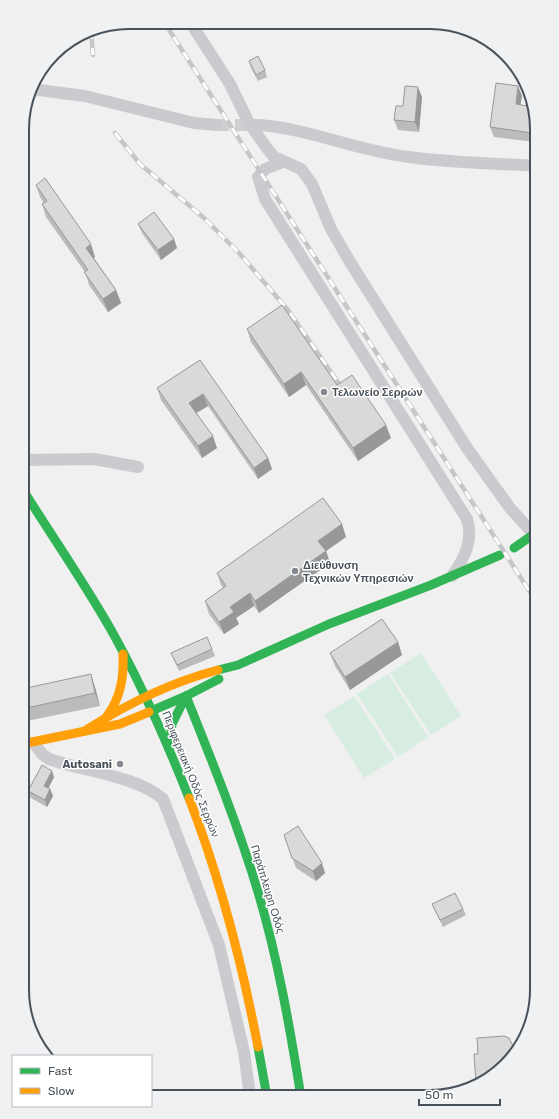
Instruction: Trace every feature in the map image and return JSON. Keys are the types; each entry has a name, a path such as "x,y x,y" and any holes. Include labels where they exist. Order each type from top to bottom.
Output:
{"street":[{"path":"195,29 230,84 253,129 274,157 301,169 312,184 330,228 463,442 510,508 530,529"},
{"path":"38,89 85,96 194,123 217,125"},
{"path":"260,125 276,126 353,146 409,157 530,166"},
{"path":"283,162 265,169 258,177 265,199 467,518 470,528 468,546 452,576"},
{"path":"29,460 94,459 138,467"},
{"name":"Περιφερειακή Οδός Σερρών","path":"29,501 100,612 123,651 152,711 199,823 216,873 249,1005 266,1090"},
{"path":"514,548 530,539"},
{"path":"86,730 107,716 145,696 214,671 238,665 329,624 452,576 500,555"},
{"path":"107,716 115,706 120,693 124,667 123,651"},
{"path":"29,744 86,730 120,724 186,696 217,680 238,665"},
{"path":"169,750 172,724 186,696"},
{"name":"Παράπλευρη Οδός","path":"186,696 243,848 266,920 291,1028 300,1090"},
{"path":"29,745 49,758 133,783 152,791 163,799 219,945 244,1052 249,1090"}],"green space":[{"path":"421,653 461,716 431,735 390,673"},
{"path":"388,674 428,737 398,757 357,694"},
{"path":"354,696 395,759 364,778 324,715"}],"building":[{"path":"258,56 265,70 256,75 249,61"},
{"path":"496,83 518,86 516,104 527,106 530,133 490,127"},
{"path":"405,86 418,87 415,122 394,120 396,106 403,106"},
{"path":"45,178 91,244 86,248 116,290 103,299 84,272 88,270 42,204 47,201 36,185"},
{"path":"154,212 174,239 158,250 138,224"},
{"name":"Τελωνείο Σερρών","path":"282,305 337,385 352,375 386,425 353,448 301,372 284,384 247,329"},
{"path":"200,360 268,458 254,468 203,394 189,403 213,436 198,446 157,388"},
{"path":"323,498 342,524 318,541 326,551 255,601 250,593 230,607 234,612 219,622 205,601 226,586 217,573"},
{"path":"382,619 398,642 345,677 330,653"},
{"path":"207,637 212,649 177,665 171,653"},
{"path":"91,674 95,693 29,707 29,687"},
{"path":"42,765 52,771 44,786 50,789 45,800 29,792"},
{"path":"298,826 322,863 313,871 292,858 284,835"},
{"path":"455,893 463,909 440,920 432,904"},
{"path":"504,1036 509,1038 513,1046 501,1061 476,1079 474,1054 478,1054 477,1038"}],"tunnel":[{"path":"217,125 259,125"}],"railway":[{"path":"168,29 530,592"},
{"path":"92,37 93,55"},
{"path":"115,133 140,164 204,218 239,253 288,310 342,388"}],"traffic: fast":[{"path":"29,499 110,628 152,712 189,798"},
{"path":"514,548 530,537"},
{"path":"218,670 238,665 329,624 431,585 500,555"},
{"path":"149,712 186,696 219,679"},
{"path":"186,696 215,769 258,892 272,943 283,994 300,1090"},
{"path":"169,749 172,724 186,696"},
{"path":"258,1047 266,1090"}],"traffic: slow":[{"path":"107,716 116,702 121,686 123,654"},
{"path":"86,730 117,711 166,687 218,670"},
{"path":"29,743 120,724 149,712"},
{"path":"189,798 211,859 229,921 245,984 258,1047"}],"place":[{"name":"Τελωνείο Σερρών","path":"324,392"},
{"name":"Διεύθυνση Τεχνικών Υπηρεσιών","path":"295,571"},
{"name":"Autosani","path":"120,764"}]}
